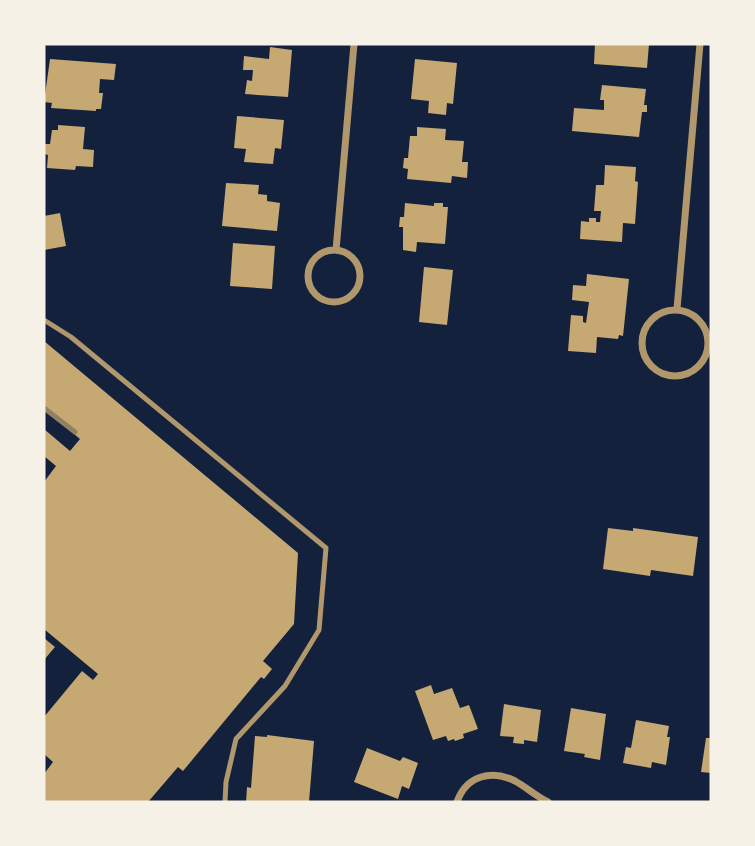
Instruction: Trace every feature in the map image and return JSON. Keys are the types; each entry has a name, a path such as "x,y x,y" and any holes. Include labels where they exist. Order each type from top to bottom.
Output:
{"street":[{"path":"336,250 354,44"},
{"path":"677,309 700,44"},
{"path":"336,250 357,263 360,279 352,295 338,302 321,299 309,286 308,277 313,261 327,251 336,250"},
{"path":"677,309 697,317 708,335 709,346 700,365 681,376 671,376 651,366 645,357 643,334 647,324 655,316 666,310 677,309"},
{"path":"457,802 461,791 473,779 493,775 513,780 548,802"}],"lane":[{"path":"44,320 71,337 326,548 319,630 285,686 236,739 226,782 225,802"}],"building":[{"path":"595,44 649,44 647,68 594,64"},
{"path":"270,47 292,50 288,97 245,94 247,80 252,81 253,70 243,70 244,56 269,59"},
{"path":"50,59 116,64 114,80 100,79 99,93 103,93 101,109 51,108 52,103 44,102"},
{"path":"415,59 457,63 453,104 447,103 446,115 428,113 429,101 411,99"},
{"path":"602,85 646,89 644,105 647,105 647,112 642,112 639,137 572,131 574,108 604,110 604,100 600,100"},
{"path":"237,116 284,120 281,149 275,148 273,164 244,162 246,149 234,148"},
{"path":"58,125 85,127 83,149 94,150 93,167 76,166 75,170 47,168 45,144 50,144 52,130 58,130"},
{"path":"417,127 446,129 445,140 464,141 462,162 468,162 467,178 452,176 451,183 407,179 408,169 403,168 404,158 408,158 410,136 417,136"},
{"path":"605,165 636,167 635,181 638,182 635,224 623,223 622,242 580,239 581,221 589,222 589,218 596,218 596,222 600,222 601,211 594,211 596,185 604,185"},
{"path":"226,183 259,185 258,194 267,195 267,201 280,203 277,231 222,226"},
{"path":"405,203 434,206 434,203 443,203 443,207 448,207 445,244 417,242 416,252 403,250 403,227 399,227 400,217 404,217"},
{"path":"60,213 66,246 44,250 44,216"},
{"path":"233,243 275,246 272,289 230,286"},
{"path":"424,267 453,270 447,325 419,322"},
{"path":"587,274 629,279 623,336 619,335 618,339 597,337 596,353 568,351 571,315 583,316 583,322 586,323 589,302 572,300 573,285 586,286"},
{"path":"44,341 298,553 294,624 263,661 272,669 264,679 261,677 183,771 178,767 148,802 44,802 44,774 53,762 44,754 44,717 82,671 93,680 98,674 44,629 44,482 56,466 44,456 44,429 70,451 80,439 44,409"},
{"path":"608,528 633,531 633,528 698,537 693,576 651,570 650,576 603,569"},
{"path":"44,638 55,647 44,660"},
{"path":"431,685 434,694 452,688 460,708 469,705 478,729 463,734 464,738 455,741 448,741 446,736 433,740 415,691"},
{"path":"504,704 541,710 537,742 524,740 524,744 513,743 514,737 500,736"},
{"path":"571,708 606,714 600,760 584,757 585,754 564,751"},
{"path":"636,720 669,726 666,765 652,762 651,768 623,763 626,747 631,748"},
{"path":"255,736 314,741 309,802 246,802 247,787 251,788"},
{"path":"706,738 711,738 711,773 701,772"},
{"path":"367,748 400,761 403,757 418,763 409,789 402,786 398,799 354,782"}],"railway":[{"path":"44,408 75,432"}]}
